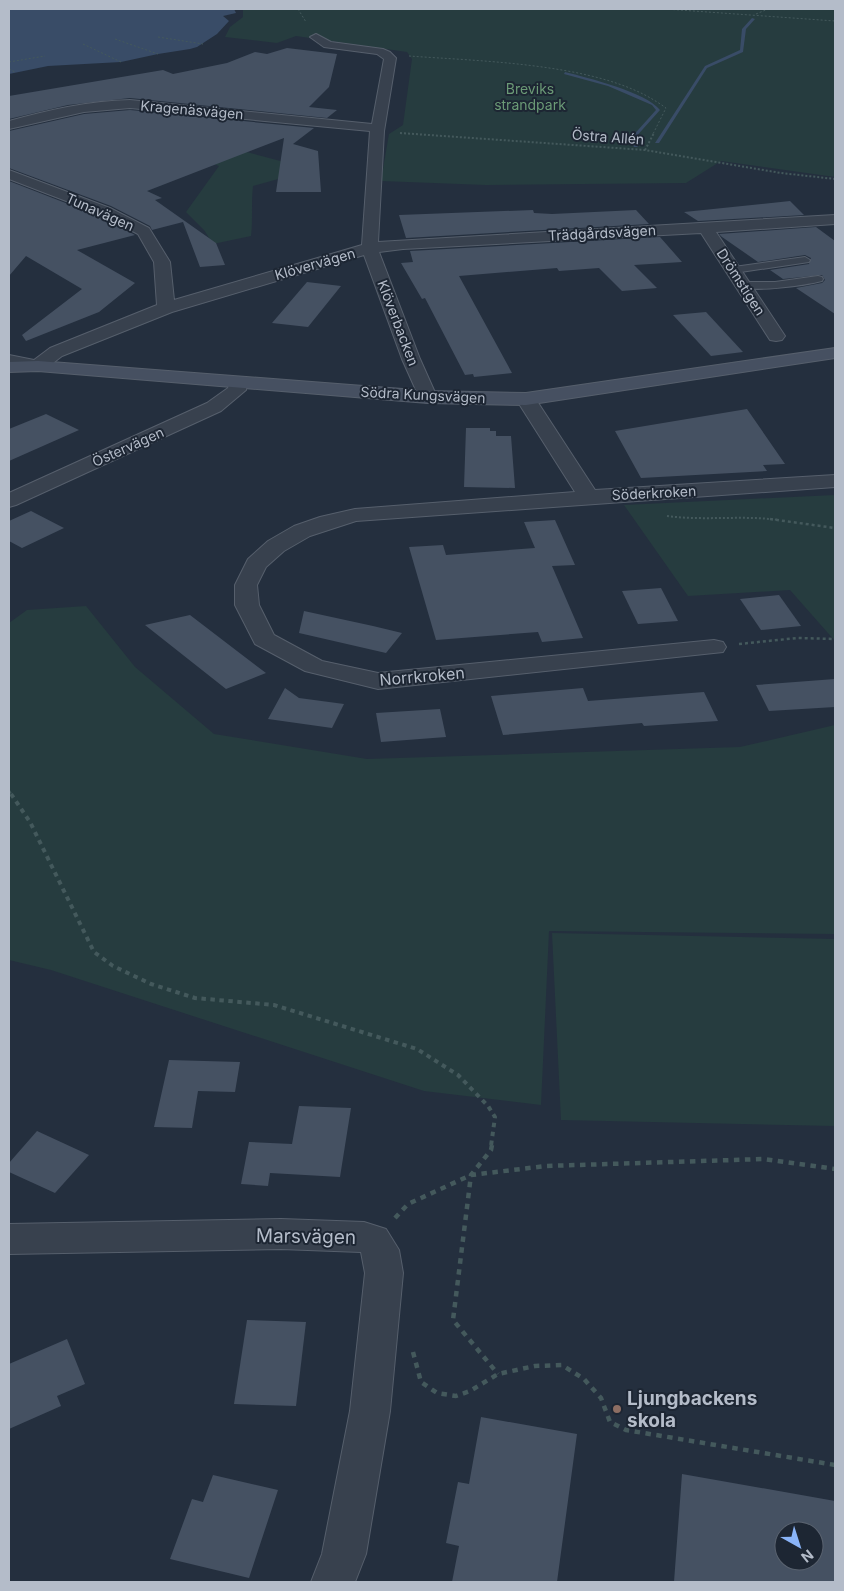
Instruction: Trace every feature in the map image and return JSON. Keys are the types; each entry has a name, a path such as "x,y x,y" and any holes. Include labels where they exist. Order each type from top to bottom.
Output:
{"street":[{"path":"316,37 328,46 368,49 386,54"},
{"name":"Klövervägen","path":"35,366 56,352 166,308 370,248 377,130 390,58 386,54"},
{"name":"Kragenäsvägen","path":"9,125 68,110 120,104 147,105 377,130"},
{"name":"Tunavägen","path":"9,174 105,211 144,231 162,262 166,308"},
{"name":"Trädgårdsvägen","path":"370,248 403,244 706,228 835,219"},
{"name":"Drömstigen","path":"706,228 776,336"},
{"name":"Klöverbacken","path":"370,248 411,359 428,397"},
{"name":"Södra Kungsvägen","path":"9,367 35,366 428,397 526,399 835,353"},
{"path":"9,360 35,366"},
{"name":"Östervägen","path":"9,501 214,407 238,390 238,383"},
{"name":"Söderkroken","path":"526,399 589,497 835,481"},
{"name":"Norrkroken","path":"589,497 355,515 328,522 302,532 276,546 256,564 246,584 247,605 264,639 314,666 378,681 714,647"},
{"name":"Marsvägen","path":"9,1239 281,1234 356,1236 373,1240 383,1258 384,1273 368,1421 344,1554 332,1582"}],"lane":[{"path":"734,270 805,260"},
{"path":"743,285 775,285 818,279"}],"path":[{"path":"665,9 835,21"},
{"path":"753,15 768,10"},
{"path":"158,37 204,44"},
{"path":"115,39 158,54"},
{"path":"83,44 121,62"},
{"path":"386,54 550,70 592,77 627,87 654,98 666,108 645,150"},
{"path":"9,62 45,56"},
{"path":"9,69 15,72"},
{"name":"Östra Allén","path":"377,130 645,150 781,173 835,179"},
{"path":"634,495 653,511 673,518 754,517 835,528"},
{"path":"714,647 797,638 835,639"},
{"path":"9,791 30,822 94,952 113,966 152,984 195,998 274,1006 370,1033 417,1049 458,1075 488,1106 495,1117 491,1150 471,1175 453,1320 498,1374"},
{"path":"373,1240 408,1204 471,1175 546,1166 764,1159 835,1169"},
{"path":"378,1324 408,1335 421,1382 437,1393 456,1396 470,1391 498,1374 535,1366 562,1365 584,1379 601,1398 610,1422 626,1430 835,1465"}],"green space":[{"name":"Breviks strandpark","path":"243,9 835,9 835,177 721,161 686,183 486,185 381,181 389,134 403,125 412,59 407,52 296,36 277,43 225,37 230,27 243,17"},
{"path":"228,147 288,163 296,174 253,186 251,236 213,244 204,230 186,212 219,166 194,156"},
{"path":"835,495 835,641 790,590 688,596 624,505"},
{"path":"86,606 135,667 214,734 367,759 740,747 835,725 835,934 549,931 541,1105 424,1091 51,970 9,960 9,623 27,610"},
{"path":"552,933 835,939 835,1126 561,1120"}],"water":[{"path":"9,9 234,9 236,13 223,16 229,21 217,34 197,47 190,49 121,62 48,66 9,74"}],"building":[{"path":"287,48 337,54 329,87 309,107 337,110 327,118 130,98 68,105 9,119 9,96 163,70 173,74 227,63 255,52 267,54"},
{"path":"130,110 314,128 293,144 318,151 321,192 276,192 284,138 147,191 162,198 155,200 216,243 225,265 200,267 183,222 152,230 150,226 111,206 9,168 9,131 84,114"},
{"path":"9,181 99,216 135,235 77,250 135,283 99,312 26,341 22,335 82,289 26,256 9,276"},
{"path":"790,201 804,215 698,221 684,212"},
{"path":"533,210 534,213 552,214 636,210 649,224 406,238 399,215"},
{"path":"816,227 835,241 835,314 796,288 822,283 825,280 822,275 783,279 770,270 809,264 811,258 805,255 758,262 719,234"},
{"path":"660,237 682,262 634,265 657,288 622,291 599,268 559,271 557,268 459,276 512,373 474,377 473,374 465,375 425,298 422,299 401,263 413,262 410,251"},
{"path":"307,282 341,286 308,327 272,323"},
{"path":"706,312 743,352 711,356 673,315"},
{"path":"747,409 785,464 763,465 767,471 641,478 615,431"},
{"path":"46,414 79,430 9,461 9,429"},
{"path":"466,428 490,428 490,431 496,431 496,436 511,436 515,488 464,487"},
{"path":"31,511 64,528 22,548 9,541 9,521"},
{"path":"555,520 575,565 552,566 583,638 542,642 538,632 436,640 409,547 443,545 446,555 535,548 524,522"},
{"path":"661,588 678,621 638,624 622,591"},
{"path":"779,595 801,626 761,630 740,599"},
{"path":"304,611 402,633 386,653 299,633"},
{"path":"190,615 266,673 226,689 145,625"},
{"path":"835,679 835,707 769,711 756,685"},
{"path":"285,688 299,698 344,704 332,728 268,719"},
{"path":"583,688 588,701 704,692 718,721 644,726 642,723 503,735 491,696"},
{"path":"440,709 446,737 381,742 376,713"},
{"path":"169,1060 240,1062 235,1092 198,1091 192,1128 154,1127"},
{"path":"299,1106 351,1108 340,1177 270,1173 268,1186 241,1184 249,1142 292,1144"},
{"path":"37,1131 89,1155 55,1193 9,1172 9,1163"},
{"path":"247,1320 306,1322 296,1406 234,1404"},
{"path":"67,1339 85,1384 57,1396 61,1406 9,1429 9,1364"},
{"path":"481,1417 577,1434 557,1582 452,1582 459,1546 446,1543 458,1482 469,1484"},
{"path":"682,1474 835,1501 835,1582 674,1582"},
{"path":"213,1475 278,1490 249,1578 170,1559 192,1499 203,1502"}],"waterway":[{"path":"657,142 706,67 742,51 744,29 753,19"},
{"path":"565,73 609,85 653,104 658,110 632,139 636,146"}],"place":[{"name":"Ljungbackens skola","path":"617,1409"}]}
